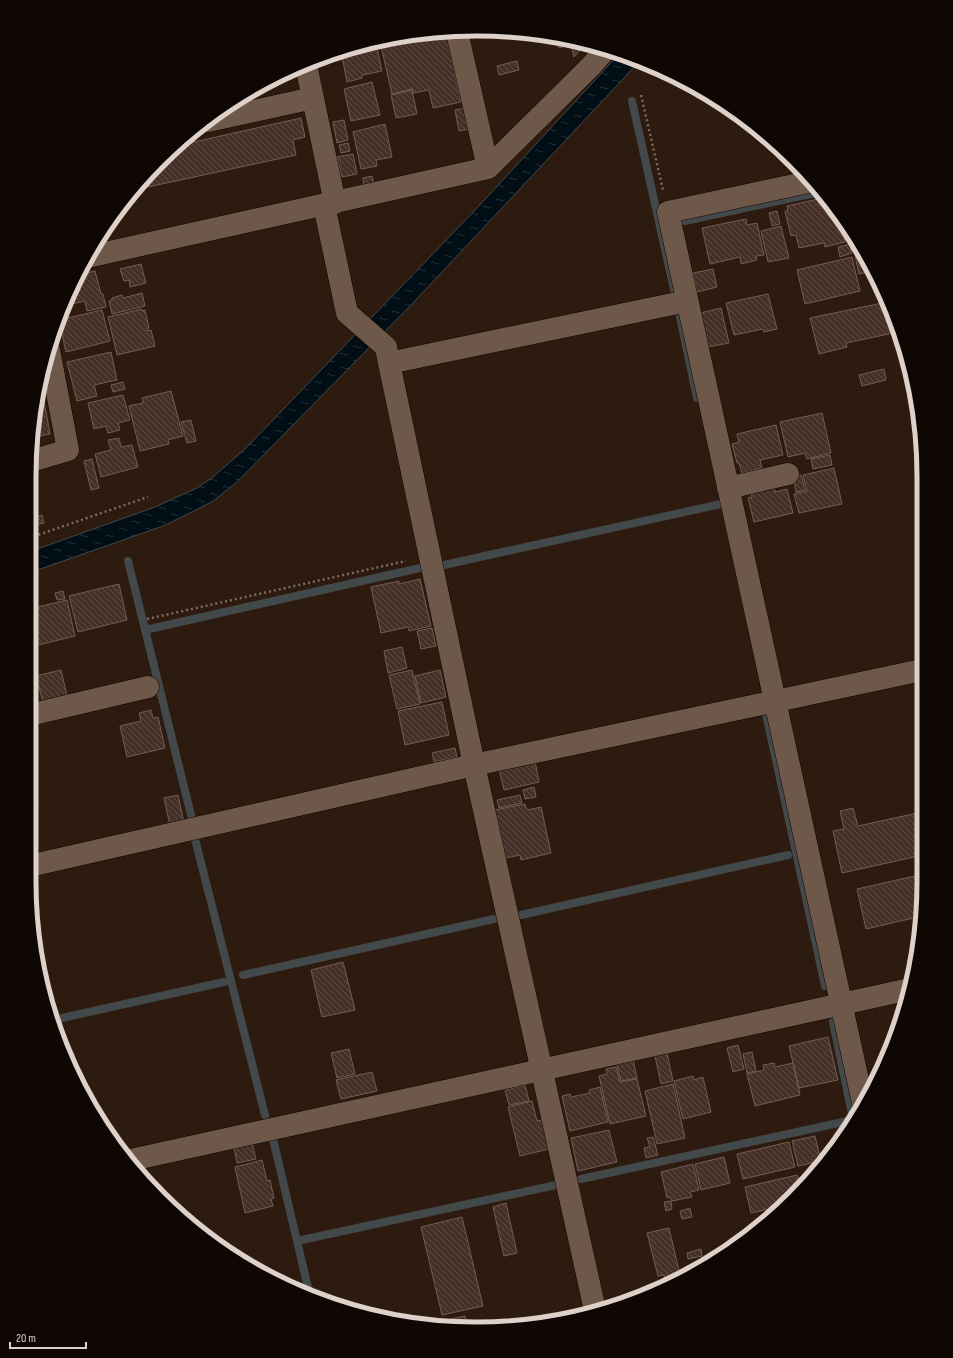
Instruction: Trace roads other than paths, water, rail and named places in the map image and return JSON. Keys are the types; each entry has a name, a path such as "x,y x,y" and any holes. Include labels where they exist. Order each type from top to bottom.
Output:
{"street":[{"path":"458,37 488,168"},
{"path":"96,255 488,168 602,54"},
{"path":"307,70 313,98 347,313 388,355 474,765 594,1306"},
{"path":"220,118 313,98"},
{"path":"805,183 668,212 861,1096"},
{"path":"388,355 687,301"},
{"path":"37,459 68,450 51,361"},
{"path":"728,488 788,474"},
{"path":"36,864 474,765 917,671"},
{"path":"36,713 148,687"},
{"path":"135,1159 903,991"}],"water":[{"path":"615,58 635,66 410,306 237,482 213,501 163,526 36,571 36,550 155,507 197,488 213,477 247,447 477,208"}],"waterway":[{"path":"632,101 675,294"},
{"path":"685,221 814,193"},
{"path":"679,312 697,398"},
{"path":"444,565 721,504"},
{"path":"128,561 191,815"},
{"path":"145,630 420,568"},
{"path":"766,714 825,986"},
{"path":"194,835 265,1115"},
{"path":"521,915 788,855"},
{"path":"243,975 494,919"},
{"path":"62,1018 224,982"},
{"path":"833,1022 852,1112"},
{"path":"581,1179 846,1121"},
{"path":"273,1139 308,1288"},
{"path":"297,1241 556,1185"}]}
